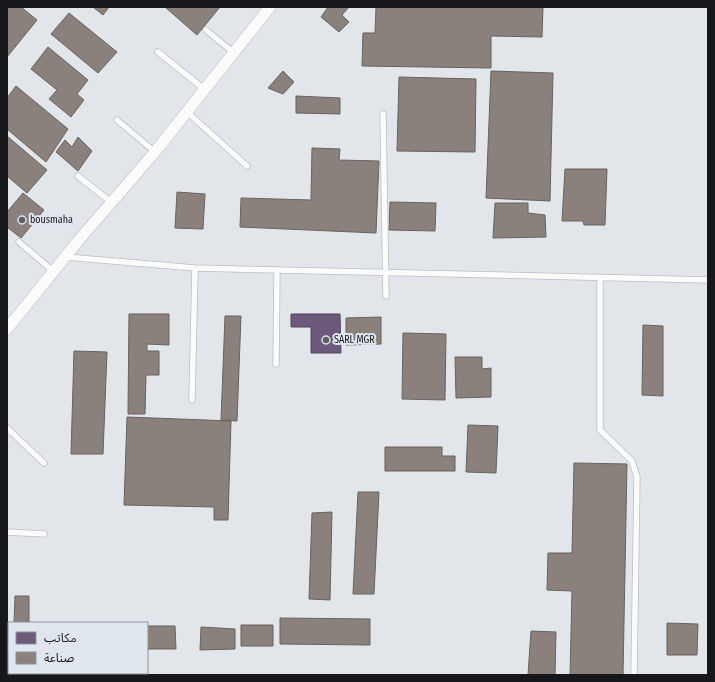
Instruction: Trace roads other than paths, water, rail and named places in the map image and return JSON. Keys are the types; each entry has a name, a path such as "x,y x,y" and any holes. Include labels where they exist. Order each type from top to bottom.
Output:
{"street":[{"path":"7,329 53,271 155,152 270,7"}],"lane":[{"path":"206,30 234,53"},
{"path":"158,52 204,89"},
{"path":"186,112 247,166"},
{"path":"383,114 386,296"},
{"path":"117,120 155,152"},
{"path":"78,176 111,202"},
{"path":"19,242 53,271"},
{"path":"66,257 195,268 708,280"},
{"path":"192,400 195,268"},
{"path":"276,364 277,270"},
{"path":"600,277 600,430 632,461 638,477 634,675"},
{"path":"7,428 44,463"},
{"path":"7,532 44,534"}],"place":[{"name":"bousmaha","path":"22,220"},
{"name":"SARL MGR","path":"326,340"}]}
